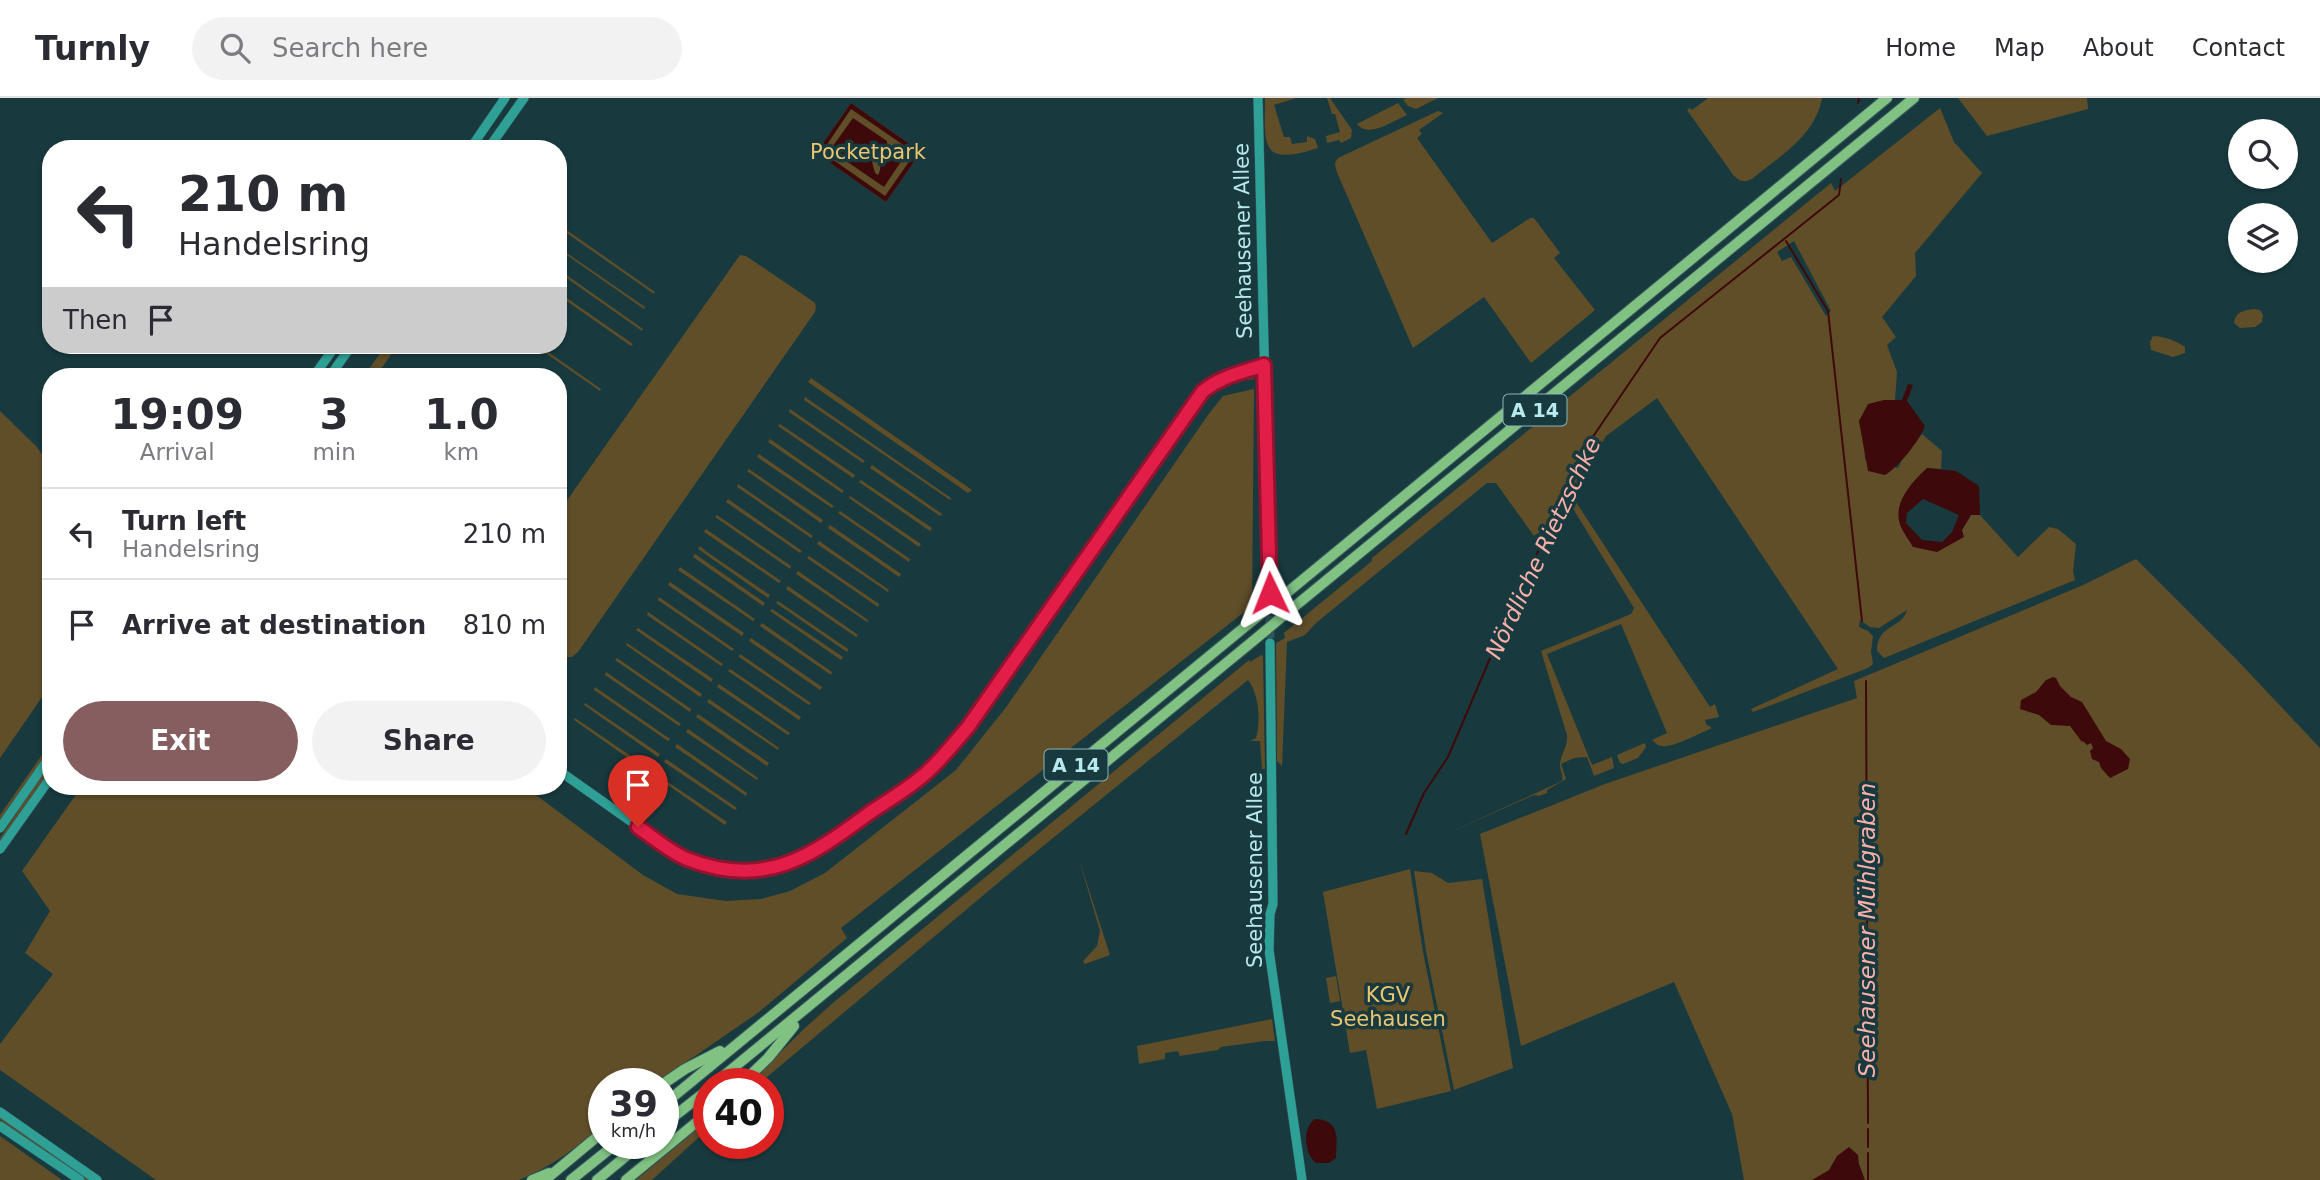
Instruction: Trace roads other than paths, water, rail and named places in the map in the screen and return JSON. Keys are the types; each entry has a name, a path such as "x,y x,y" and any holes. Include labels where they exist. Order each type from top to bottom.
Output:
{"highway":[{"name":"A 14","path":"679,1092 1887,98"},
{"name":"A 14","path":"734,1068 1914,98"},
{"path":"758,1068 806,1010"},
{"path":"679,1073 738,1042"},
{"path":"679,1112 693,1101"},
{"path":"626,1180 693,1125"},
{"path":"545,1180 588,1144"},
{"path":"571,1180 597,1159"},
{"path":"597,1180 623,1159"},
{"path":"532,1180 555,1171"}],"main road":[{"path":"476,140 505,98"},
{"path":"494,140 523,98"},
{"name":"Seehausener Allee","path":"1258,98 1270,593"},
{"path":"567,776 670,849 703,864 736,870 765,869 784,865 819,849 924,775 947,752 968,727 1203,391 1212,383 1232,374 1264,365"},
{"name":"Seehausener Allee","path":"1270,643 1273,904 1270,914 1269,950 1302,1180"},
{"path":"0,828 42,767"},
{"path":"0,849 42,790"},
{"path":"0,1112 97,1180"},
{"path":"0,1126 79,1180"}],"waterway":[{"name":"Nördliche Rietzschke","path":"1858,103 1859,98"},
{"name":"Nördliche Rietzschke","path":"1406,834 1424,793 1448,757 1511,609 1590,441 1660,338 1839,195 1841,179"},
{"name":"Seehausener Mühlgraben","path":"1786,241 1828,311 1862,621"},
{"name":"Seehausener Mühlgraben","path":"1866,681 1868,1123"},
{"name":"Seehausener Mühlgraben","path":"1868,1129 1868,1147"},
{"name":"Seehausener Mühlgraben","path":"1868,1153 1868,1180"}],"tunnel":[{"path":"1270,602 1270,643"}],"park label":[{"name":"Pocketpark","path":"868,152"},
{"name":"KGV Seehausen","path":"1388,1007"}]}
